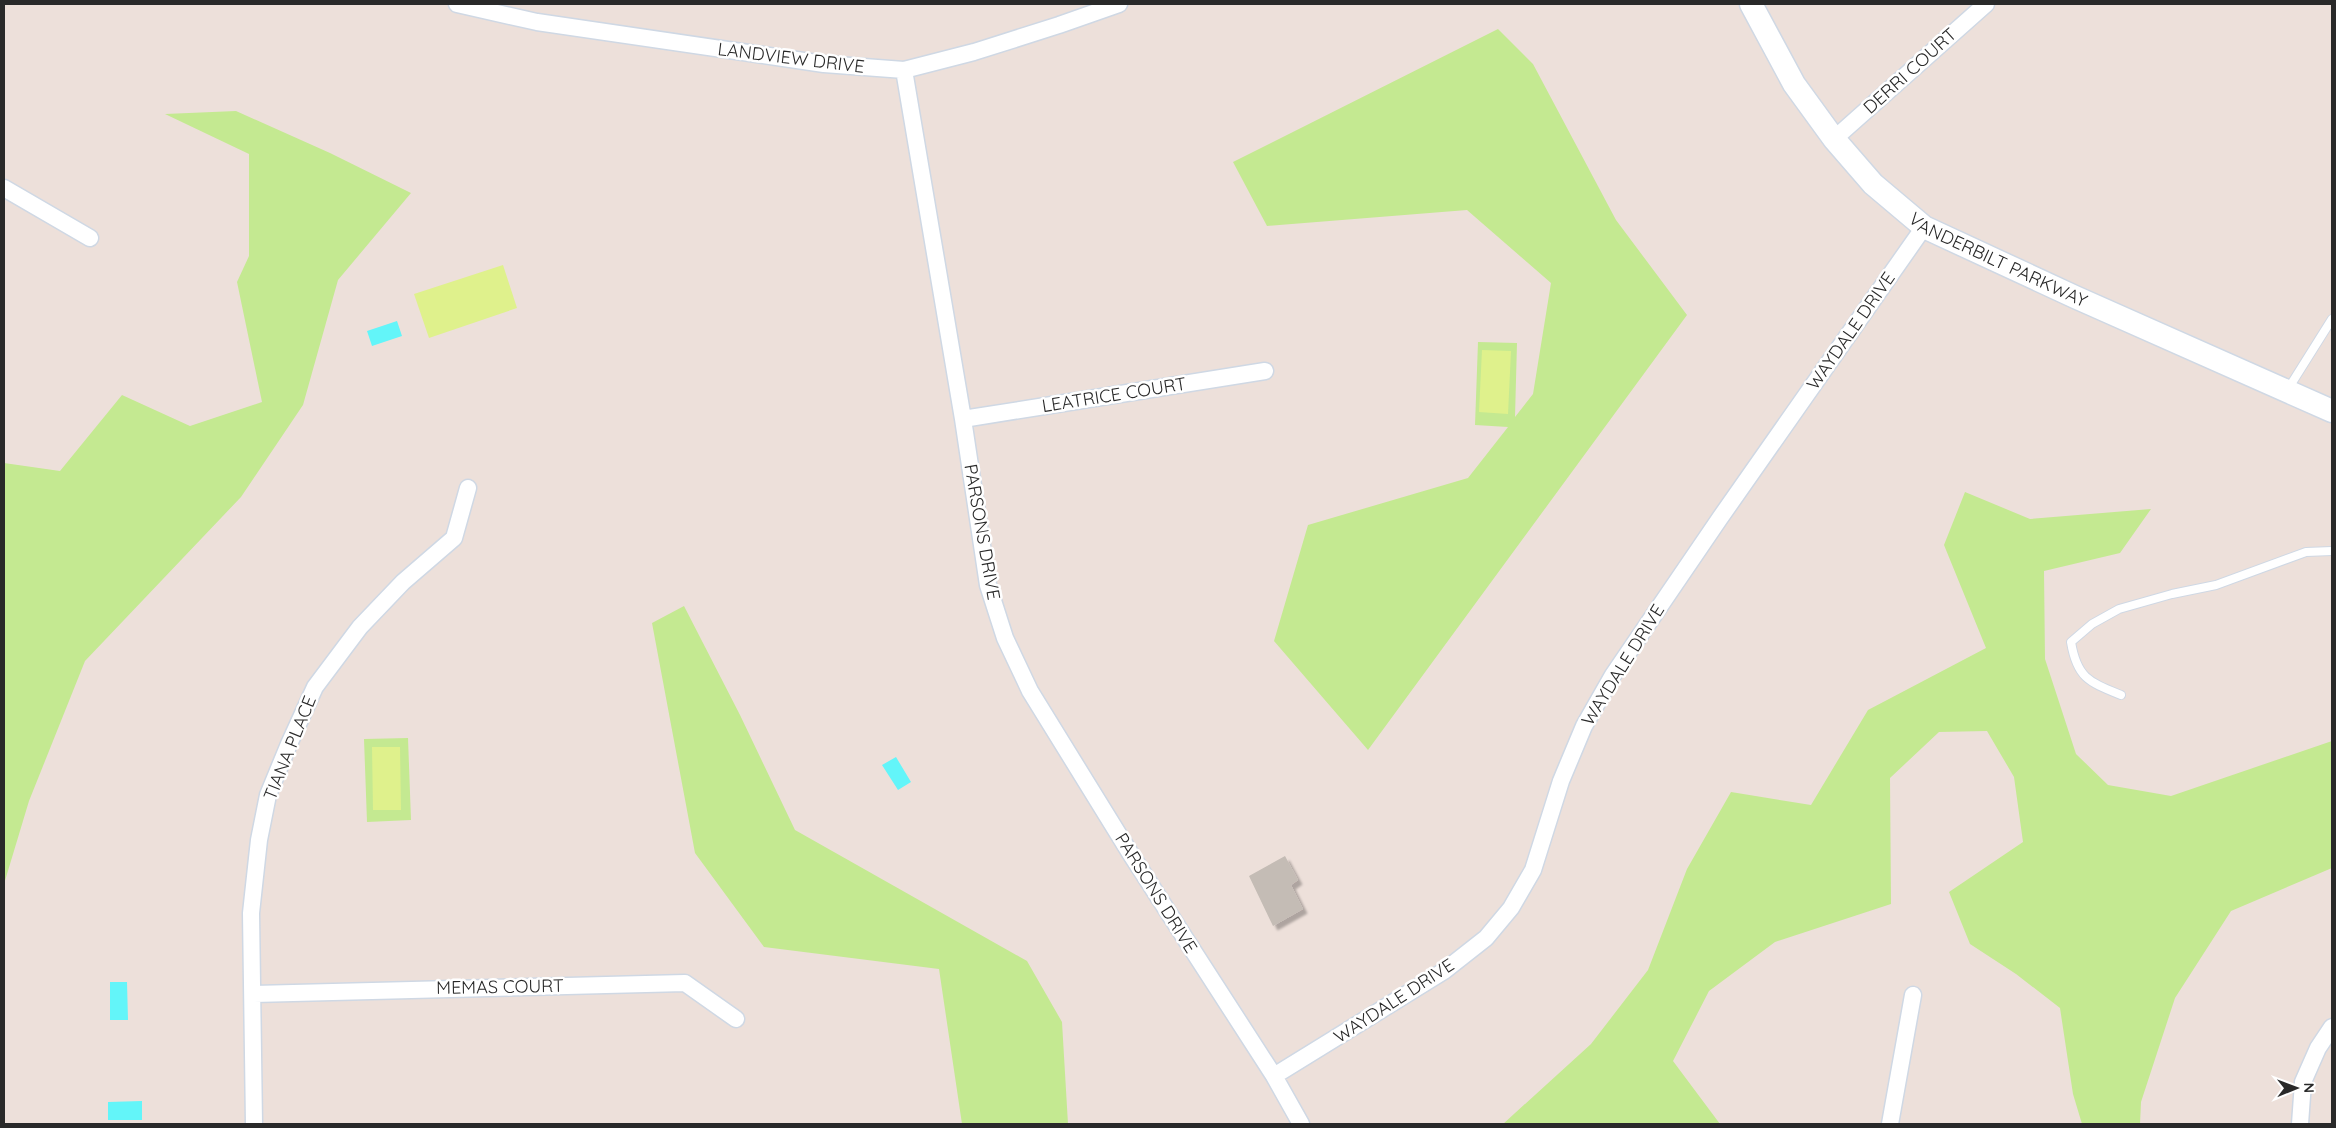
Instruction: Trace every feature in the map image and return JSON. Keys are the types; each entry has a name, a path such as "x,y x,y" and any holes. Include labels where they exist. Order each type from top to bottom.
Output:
{"main road":[{"name":"VANDERBILT PARKWAY","path":"1751,4 1794,84 1834,139 1872,184 1924,227 2332,411"}],"street":[{"name":"LANDVIEW DRIVE","path":"457,4 537,22 824,64 904,70 984,49 1059,26 1119,4"},
{"name":"DERRI COURT","path":"1834,139 1986,4"},
{"name":"PARSONS DRIVE","path":"904,70 963,419 988,584 1005,638 1030,692 1171,917 1274,1076 1301,1124"},
{"path":"4,188 90,238"},
{"name":"WAYDALE DRIVE","path":"1274,1076 1444,971 1486,938 1512,908 1534,870 1561,781 1584,726 1613,675 1924,227"},
{"name":"LEATRICE COURT","path":"963,419 1264,371"},
{"name":"TIANA PLACE","path":"254,1124 251,913 259,840 268,796 289,744 316,687 360,627 403,582 454,538 468,488"},
{"name":"MEMAS COURT","path":"253,994 685,982 736,1019"},
{"path":"1890,1124 1912,995"},
{"path":"2300,1124 2303,1082 2318,1048 2332,1027"}],"lane":[{"path":"2286,391 2332,319"},
{"path":"2121,695 2094,684 2075,663 2071,642 2092,624 2119,609 2216,584 2306,552 2332,551"}],"green space":[{"path":"1498,29 1533,64 1616,220 1687,315 1368,750 1274,641 1308,525 1468,478 1508,427 1475,425 1478,342 1517,343 1515,417 1533,394 1551,283 1467,210 1267,226 1233,162"},
{"path":"236,111 330,153 411,193 338,280 303,405 241,497 85,661 29,801 4,884 4,463 60,471 122,395 190,426 262,402 237,282 249,256 249,154 165,114"},
{"path":"503,265 517,308 429,338 414,294"},
{"path":"1482,350 1511,351 1508,414 1479,412"},
{"path":"1965,492 2030,519 2151,509 2120,553 2044,571 2045,659 2076,754 2108,785 2171,796 2332,741 2332,868 2231,911 2175,998 2141,1102 2140,1124 2082,1124 2073,1094 2060,1008 2016,974 1970,944 1949,892 2023,842 2014,777 1987,731 1939,732 1890,778 1891,904 1775,942 1709,991 1673,1061 1720,1124 1503,1124 1591,1044 1648,970 1687,869 1731,792 1811,805 1868,710 1986,648 1944,545"},
{"path":"684,606 740,715 795,830 1027,961 1062,1022 1068,1124 962,1124 939,969 764,947 695,853 652,623"},
{"path":"408,738 411,820 367,822 364,739"},
{"path":"372,747 400,747 401,810 373,810"}],"water":[{"path":"397,321 402,336 372,346 367,331"},
{"path":"896,757 911,782 898,790 882,765"},
{"path":"110,982 127,982 128,1020 110,1020"},
{"path":"142,1101 142,1120 108,1120 108,1102"}],"building":[{"path":"1285,856 1298,880 1291,885 1303,909 1273,926 1249,876"}]}
